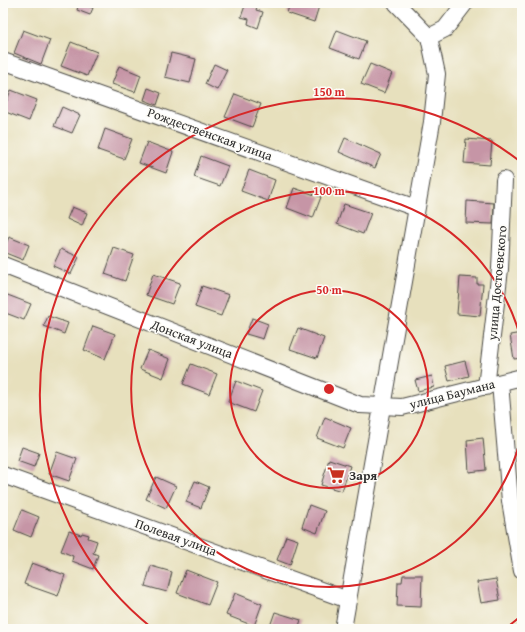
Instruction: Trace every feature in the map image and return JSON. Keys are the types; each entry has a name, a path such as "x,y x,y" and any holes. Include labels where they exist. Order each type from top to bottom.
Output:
{"street":[{"path":"343,629 432,122 437,74 429,37 396,3"},
{"path":"429,37 445,29 465,3"},
{"name":"Рождественская улица","path":"3,61 416,208"},
{"name":"улица Достоевского","path":"504,180 493,385 522,571"},
{"name":"Донская улица","path":"3,265 360,405 382,406"},
{"name":"улица Баумана","path":"382,406 402,406 522,377"},
{"name":"Полевая улица","path":"3,475 348,600"}],"building":[{"path":"79,3 93,8 90,15 77,10"},
{"path":"246,3 258,3 256,10 263,12 258,28 248,24 249,19 241,17"},
{"path":"290,3 320,3 314,22 287,13"},
{"path":"23,30 50,40 41,64 14,53"},
{"path":"337,30 366,41 359,59 330,48"},
{"path":"71,42 97,52 87,76 61,66"},
{"path":"171,53 196,59 190,83 165,77"},
{"path":"214,64 227,70 217,90 205,84"},
{"path":"370,64 392,73 384,93 361,84"},
{"path":"119,66 141,75 135,92 112,84"},
{"path":"148,88 161,93 157,105 144,100"},
{"path":"11,90 37,100 29,121 3,111"},
{"path":"235,94 261,104 252,127 225,117"},
{"path":"62,107 80,115 72,133 54,126"},
{"path":"105,129 132,139 124,159 98,150"},
{"path":"345,138 381,154 375,168 339,152"},
{"path":"466,139 492,141 490,165 464,163"},
{"path":"147,142 173,152 166,173 139,163"},
{"path":"201,156 228,166 220,186 194,177"},
{"path":"249,170 275,180 268,201 241,191"},
{"path":"294,188 321,197 313,218 287,208"},
{"path":"467,201 494,203 493,224 466,223"},
{"path":"344,204 371,213 363,234 337,224"},
{"path":"72,207 87,213 82,226 67,219"},
{"path":"9,237 29,245 23,260 3,252"},
{"path":"114,248 134,255 125,281 105,274"},
{"path":"61,249 79,257 71,274 53,266"},
{"path":"153,274 180,283 172,304 146,295"},
{"path":"460,277 477,278 477,284 483,284 480,316 457,314"},
{"path":"202,286 229,295 221,316 195,307"},
{"path":"5,294 31,304 24,320 3,312 3,300"},
{"path":"48,316 68,323 64,334 44,326"},
{"path":"252,318 268,324 263,339 246,334"},
{"path":"93,326 115,334 105,359 84,350"},
{"path":"298,328 324,338 317,358 290,349"},
{"path":"522,333 522,358 514,359 510,335"},
{"path":"148,350 170,359 163,378 140,369"},
{"path":"465,361 469,376 449,381 445,366"},
{"path":"191,364 217,374 209,394 183,384"},
{"path":"432,376 434,387 418,391 415,380"},
{"path":"236,381 262,391 254,412 228,402"},
{"path":"325,417 351,428 343,448 317,438"},
{"path":"483,438 486,470 469,472 467,440"},
{"path":"22,447 39,453 34,467 17,461"},
{"path":"57,452 77,459 69,481 49,474"},
{"name":"Заря","path":"329,459 350,466 342,491 321,485"},
{"path":"156,477 176,486 166,508 146,499"},
{"path":"195,481 209,487 201,508 186,502"},
{"path":"309,505 325,511 317,533 302,527"},
{"path":"22,510 39,517 31,537 14,530"},
{"path":"69,531 81,535 82,533 89,535 88,538 97,541 93,553 98,555 93,569 72,561 73,556 61,551"},
{"path":"286,536 298,540 290,565 277,560"},
{"path":"32,563 65,575 58,596 24,584"},
{"path":"151,566 172,572 167,592 145,586"},
{"path":"186,570 217,582 208,605 177,593"},
{"path":"403,575 422,575 421,607 397,606 398,582 402,582"},
{"path":"496,579 500,600 481,603 477,582"},
{"path":"235,593 262,604 254,626 226,615"},
{"path":"275,612 301,620 298,629 269,629"}],"place":[{"name":"Заря","path":"336,475"}]}
